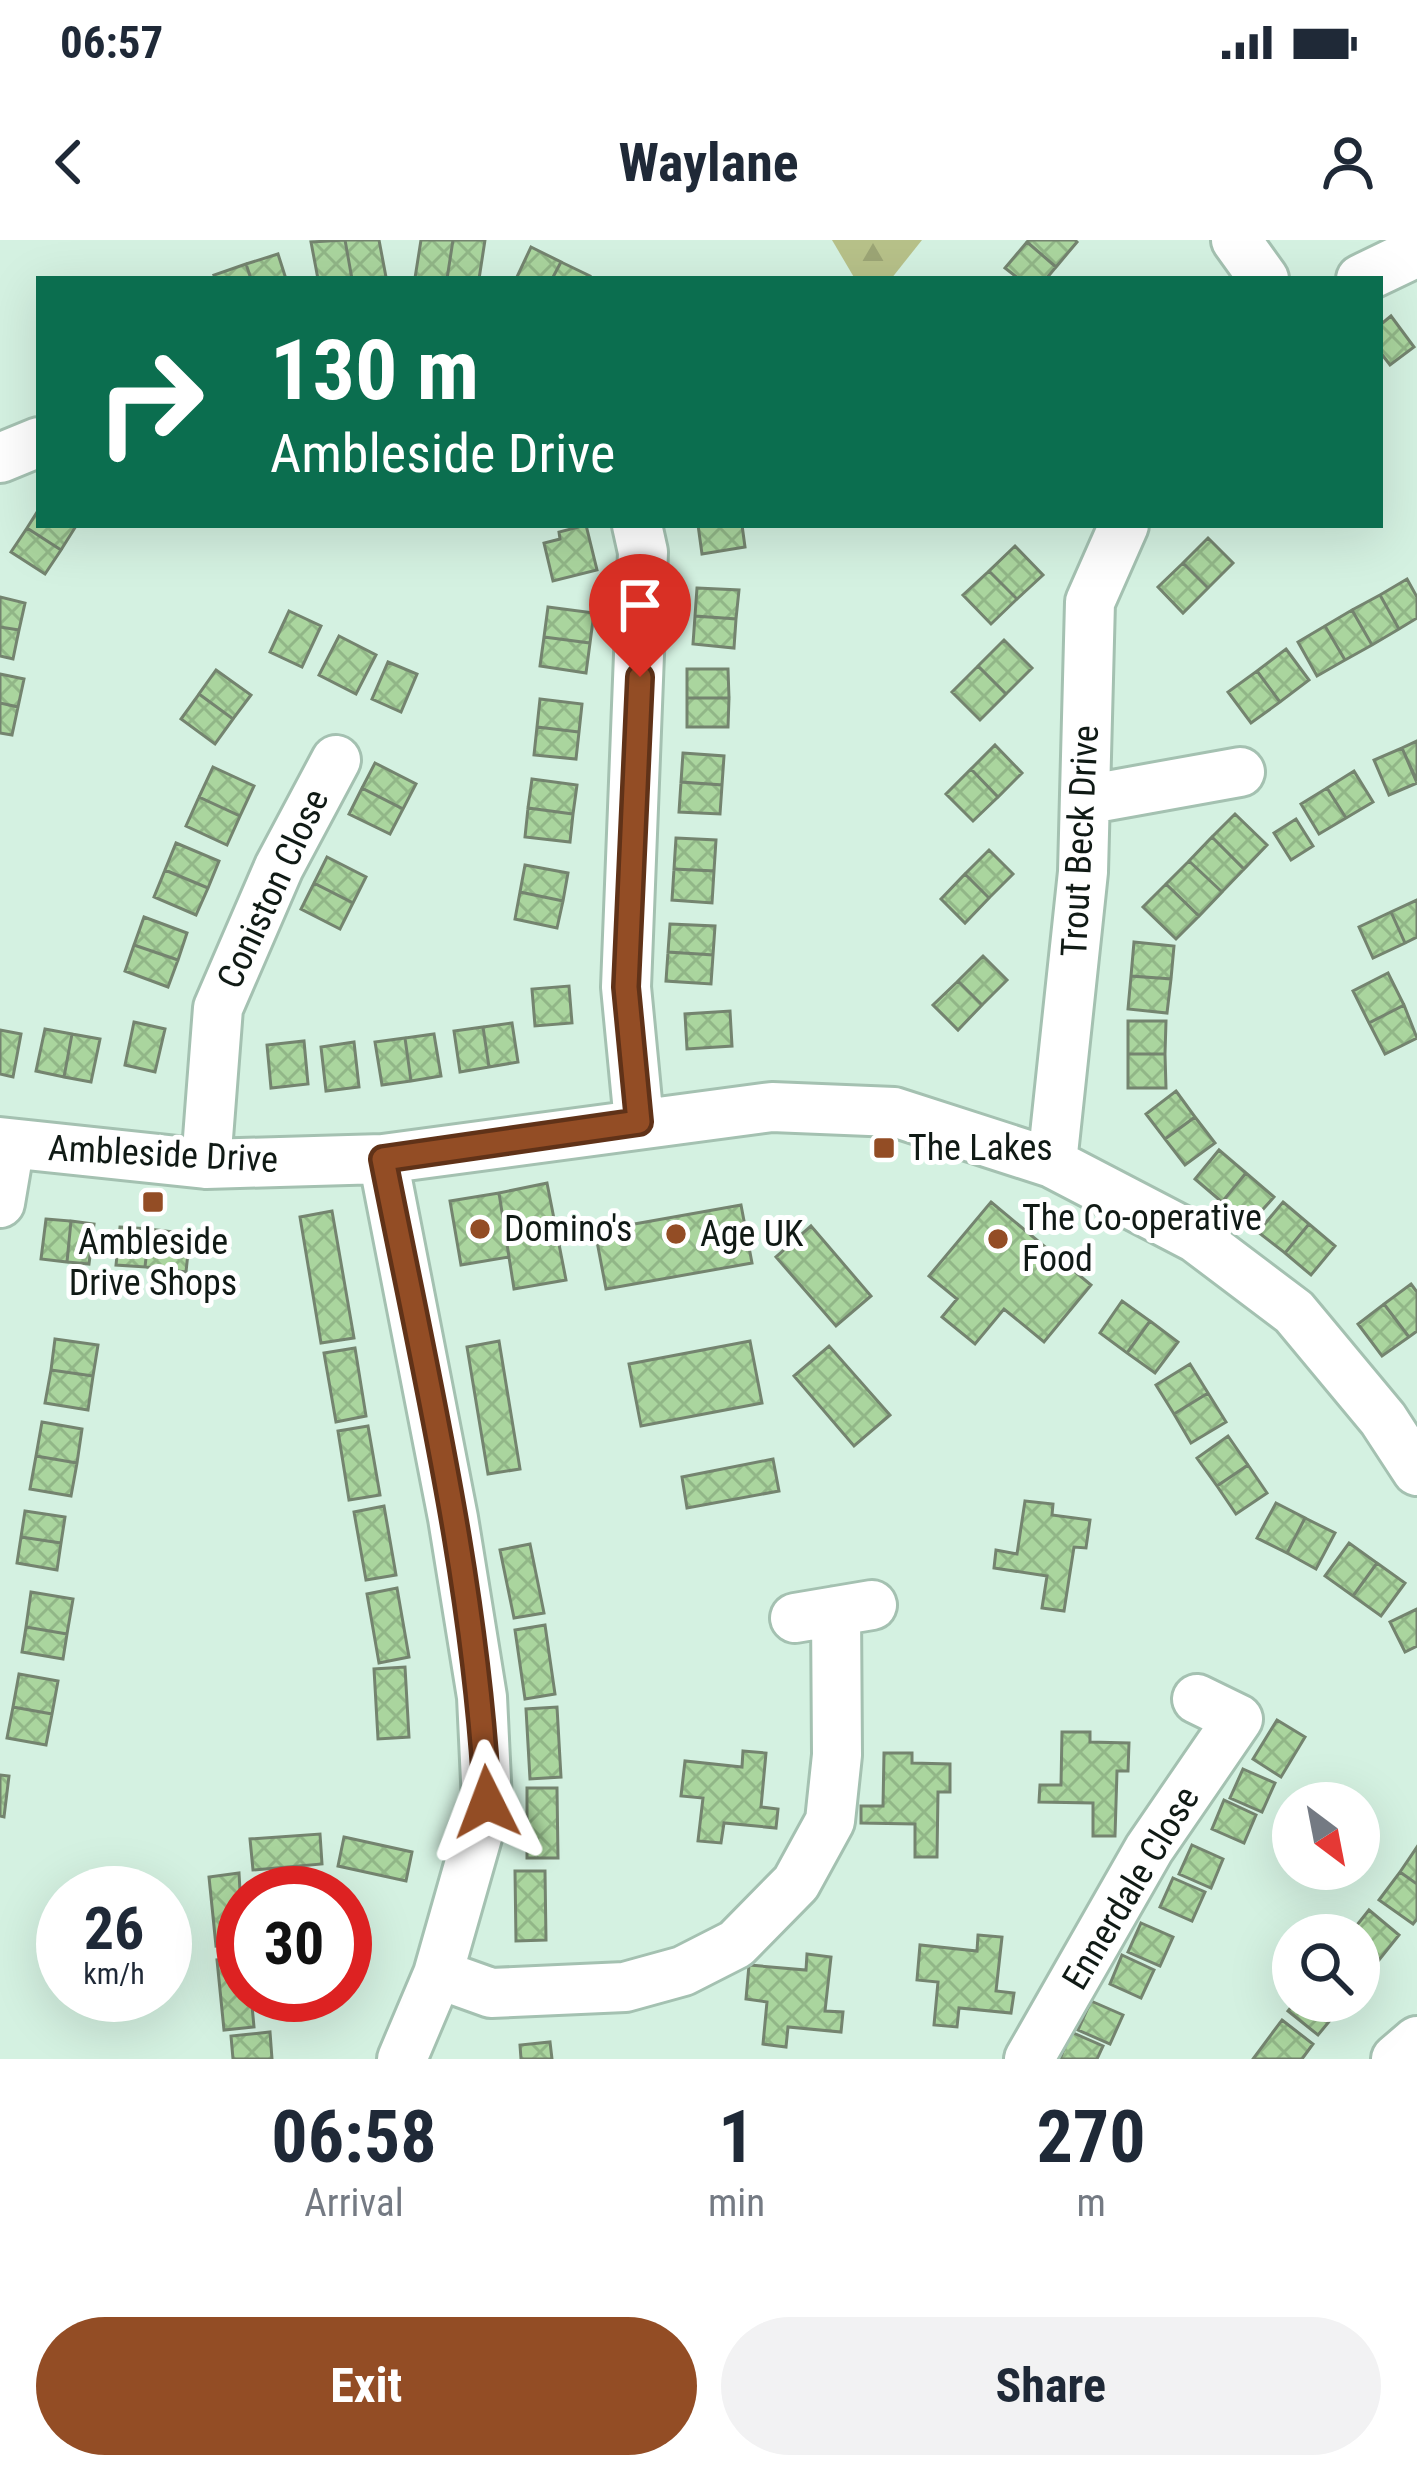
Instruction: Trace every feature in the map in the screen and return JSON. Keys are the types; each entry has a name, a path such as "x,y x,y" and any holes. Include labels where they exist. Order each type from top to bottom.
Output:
{"street":[{"path":"1236,240 1262,276"},
{"path":"1366,276 1417,252"},
{"path":"0,458 36,443"},
{"path":"638,528 643,552 626,987 639,1122"},
{"name":"Trout Beck Drive","path":"1052,1163 1083,872 1090,602 1123,528"},
{"path":"1085,800 1240,772"},
{"name":"Coniston Close","path":"206,1164 218,1008 316,773"},
{"name":"Ambleside Drive","path":"5,1143 206,1164 383,1159 772,1107 894,1112 1052,1163 1196,1238 1294,1312 1400,1406 1417,1472"},
{"path":"0,1203 5,1143"},
{"path":"383,1159 453,1519 482,1697 487,1802 438,1974 402,2059"},
{"path":"438,1974 491,1993 626,1988 683,1971 736,1944 796,1883 830,1821 837,1755 834,1611"},
{"name":"Ennerdale Close","path":"1029,2059 1149,1849 1218,1709"},
{"path":"1396,2059 1417,2041"}],"green space":[{"path":"832,240 922,240 893,276 853,276"}],"building":[{"path":"345,240 379,240 386,276 351,276"},
{"path":"345,240 351,276 317,276 311,242"},
{"path":"421,240 453,240 447,276 415,276"},
{"path":"453,240 485,240 479,276 447,276"},
{"path":"1029,240 1075,240 1077,242 1056,267"},
{"path":"1027,242 1056,267 1048,276 1015,276 1005,268"},
{"path":"531,247 561,262 554,276 517,276"},
{"path":"278,254 285,276 250,276 246,264"},
{"path":"561,262 590,276 554,276"},
{"path":"246,264 250,276 214,276"},
{"path":"1391,316 1414,347 1390,365 1383,356 1383,323"},
{"path":"36,514 36,528 75,528 61,550 27,528"},
{"path":"27,528 61,550 45,574 11,552"},
{"path":"587,528 597,570 553,581 544,543 560,539 559,532"},
{"path":"698,528 742,528 745,547 702,554"},
{"path":"1208,538 1233,563 1208,588 1183,563"},
{"path":"1015,546 1043,575 1017,599 989,571"},
{"path":"1183,563 1208,588 1183,613 1158,587"},
{"path":"989,571 1017,599 991,624 963,595"},
{"path":"1407,579 1417,597 1417,618 1399,629 1380,595"},
{"path":"697,588 739,590 736,619 695,616"},
{"path":"1380,595 1399,629 1372,645 1352,610"},
{"path":"0,597 25,603 19,630 0,627"},
{"path":"548,607 594,613 590,643 544,637"},
{"path":"1352,610 1372,645 1345,660 1325,626"},
{"path":"289,611 321,626 302,667 270,652"},
{"path":"695,616 736,619 734,648 693,644"},
{"path":"1325,626 1345,660 1317,676 1298,642"},
{"path":"0,627 19,630 13,659 0,656"},
{"path":"339,636 376,655 356,694 319,675"},
{"path":"544,637 590,643 586,673 540,666"},
{"path":"1004,640 1032,668 1006,694 978,666"},
{"path":"1286,649 1309,680 1280,702 1257,671"},
{"path":"388,662 417,674 401,712 372,699"},
{"path":"978,666 1006,694 980,720 952,692"},
{"path":"687,669 728,669 729,698 687,698"},
{"path":"216,670 251,695 233,719 199,694"},
{"path":"1257,671 1280,702 1251,723 1228,692"},
{"path":"0,674 24,679 18,707 0,703"},
{"path":"199,694 233,719 215,744 181,719"},
{"path":"687,698 729,698 728,727 687,727"},
{"path":"540,699 582,704 579,732 537,727"},
{"path":"0,703 18,707 12,735 0,733"},
{"path":"537,727 579,732 576,759 534,755"},
{"path":"1417,741 1417,781 1402,748"},
{"path":"995,745 1022,773 998,797 971,769"},
{"path":"1402,748 1417,783 1389,795 1374,760"},
{"path":"683,753 724,756 722,785 681,782"},
{"path":"375,763 416,784 403,809 362,788"},
{"path":"213,767 254,786 240,816 199,797"},
{"path":"971,769 998,797 973,821 946,794"},
{"path":"1354,771 1373,802 1346,818 1327,788"},
{"path":"532,779 577,785 573,814 528,808"},
{"path":"681,782 722,785 720,814 679,812"},
{"path":"362,788 403,809 390,834 349,814"},
{"path":"1327,788 1346,818 1319,834 1301,804"},
{"path":"199,797 240,816 227,845 186,826"},
{"path":"528,808 573,814 570,842 525,837"},
{"path":"1235,814 1267,845 1244,869 1212,837"},
{"path":"1296,819 1313,846 1291,860 1274,833"},
{"path":"1212,837 1244,869 1222,892 1189,861"},
{"path":"676,838 716,840 714,871 674,869"},
{"path":"176,843 219,861 208,888 165,870"},
{"path":"989,850 1013,874 989,898 965,874"},
{"path":"327,857 366,877 353,903 314,883"},
{"path":"1189,861 1222,892 1199,916 1166,884"},
{"path":"525,865 568,873 563,901 520,892"},
{"path":"674,869 714,871 712,903 672,900"},
{"path":"165,870 208,888 196,915 154,897"},
{"path":"965,874 989,898 965,923 941,899"},
{"path":"314,883 353,903 340,929 301,909"},
{"path":"1166,884 1199,916 1176,939 1143,907"},
{"path":"520,892 563,901 557,928 515,919"},
{"path":"1417,900 1417,937 1405,943 1391,912"},
{"path":"1391,912 1405,943 1373,958 1359,927"},
{"path":"144,917 187,933 178,960 134,945"},
{"path":"670,924 715,926 713,955 668,952"},
{"path":"1134,942 1174,946 1171,979 1131,976"},
{"path":"134,945 178,960 168,987 125,971"},
{"path":"668,952 713,955 711,984 666,981"},
{"path":"983,956 1007,980 982,1005 958,981"},
{"path":"1388,973 1404,1005 1369,1023 1353,991"},
{"path":"1131,976 1171,979 1167,1013 1128,1009"},
{"path":"958,981 982,1005 958,1030 933,1005"},
{"path":"569,986 572,1023 535,1026 532,989"},
{"path":"1404,1005 1417,1038 1385,1054 1369,1023"},
{"path":"730,1011 732,1046 687,1049 685,1014"},
{"path":"1128,1021 1166,1021 1165,1054 1128,1054"},
{"path":"134,1022 165,1029 155,1072 125,1065"},
{"path":"512,1023 518,1062 489,1067 483,1027"},
{"path":"483,1027 489,1067 460,1072 454,1031"},
{"path":"45,1029 72,1034 64,1077 36,1071"},
{"path":"0,1030 21,1034 13,1077 0,1074"},
{"path":"72,1034 100,1039 91,1082 64,1077"},
{"path":"434,1034 441,1076 411,1081 405,1038"},
{"path":"405,1038 411,1081 382,1085 375,1042"},
{"path":"304,1041 308,1084 271,1088 267,1045"},
{"path":"354,1042 359,1087 326,1091 321,1047"},
{"path":"1128,1054 1165,1054 1166,1088 1128,1088"},
{"path":"1176,1091 1195,1117 1165,1139 1146,1114"},
{"path":"1195,1117 1215,1143 1185,1165 1165,1139"},
{"path":"1219,1150 1246,1173 1222,1202 1195,1179"},
{"path":"1246,1173 1274,1197 1249,1225 1222,1202"},
{"path":"547,1183 566,1280 514,1289 499,1193"},
{"name":"Domino's","path":"499,1193 509,1257 461,1265 450,1201"},
{"name":"The Co-operative Food","path":"991,1202 1091,1285 1044,1342 1004,1309 975,1344 942,1317 957,1299 929,1276"},
{"path":"1283,1202 1309,1224 1285,1253 1258,1232"},
{"path":"741,1205 752,1263 606,1289 595,1231"},
{"path":"332,1211 354,1338 321,1343 300,1217"},
{"path":"46,1219 71,1221 67,1262 41,1259"},
{"path":"71,1221 94,1224 89,1264 67,1262"},
{"path":"1309,1224 1335,1246 1311,1275 1285,1253"},
{"path":"811,1226 871,1296 836,1326 776,1257"},
{"path":"120,1227 149,1229 145,1267 116,1265"},
{"path":"149,1229 190,1234 186,1272 145,1267"},
{"path":"1411,1284 1417,1292 1417,1331 1409,1337 1384,1304"},
{"path":"1122,1301 1150,1321 1127,1353 1100,1333"},
{"path":"1384,1304 1409,1337 1382,1356 1358,1324"},
{"path":"1150,1321 1178,1342 1155,1373 1127,1353"},
{"path":"55,1339 98,1345 93,1376 51,1370"},
{"path":"499,1341 520,1469 488,1474 467,1347"},
{"path":"750,1341 762,1403 641,1426 629,1364"},
{"path":"829,1346 890,1415 854,1446 794,1376"},
{"path":"355,1348 366,1416 336,1422 324,1353"},
{"path":"1190,1364 1208,1393 1174,1414 1156,1385"},
{"path":"51,1370 93,1376 88,1410 45,1403"},
{"path":"1208,1393 1226,1422 1191,1443 1174,1414"},
{"path":"42,1422 82,1429 77,1463 36,1456"},
{"path":"368,1426 380,1495 349,1500 338,1431"},
{"path":"1228,1436 1248,1465 1217,1486 1197,1458"},
{"path":"36,1456 77,1463 71,1496 30,1489"},
{"path":"773,1459 779,1491 687,1508 682,1477"},
{"path":"1248,1465 1267,1493 1236,1514 1217,1486"},
{"path":"1025,1501 1053,1504 1052,1515 1090,1520 1086,1548 1074,1547 1064,1611 1042,1608 1047,1576 994,1568 996,1550 1017,1554"},
{"path":"1276,1503 1305,1518 1287,1553 1257,1538"},
{"path":"384,1506 396,1575 366,1580 354,1512"},
{"path":"25,1511 65,1517 61,1543 21,1537"},
{"path":"1305,1518 1335,1533 1316,1569 1287,1553"},
{"path":"21,1537 61,1543 57,1570 17,1563"},
{"path":"1349,1543 1377,1563 1353,1596 1325,1576"},
{"path":"530,1544 544,1613 514,1618 500,1550"},
{"path":"1377,1563 1405,1583 1381,1616 1353,1596"},
{"path":"397,1588 409,1657 379,1663 367,1594"},
{"path":"31,1592 73,1599 67,1634 26,1627"},
{"path":"1417,1609 1417,1646 1405,1652 1390,1622"},
{"path":"545,1625 555,1694 525,1699 515,1630"},
{"path":"26,1627 67,1634 63,1659 22,1652"},
{"path":"405,1667 409,1737 378,1739 374,1669"},
{"path":"19,1674 58,1681 52,1714 13,1707"},
{"path":"13,1707 52,1714 46,1745 7,1738"},
{"path":"557,1707 561,1777 530,1779 526,1709"},
{"path":"1277,1720 1305,1737 1281,1777 1253,1759"},
{"path":"1062,1732 1090,1732 1090,1742 1129,1743 1128,1771 1117,1771 1115,1836 1093,1836 1093,1803 1039,1802 1040,1785 1061,1785"},
{"path":"743,1751 766,1753 761,1807 778,1809 776,1828 724,1823 721,1843 698,1841 703,1798 681,1796 685,1761 742,1767"},
{"path":"884,1753 912,1753 912,1763 950,1764 950,1792 938,1792 937,1857 915,1857 915,1824 861,1823 861,1806 883,1806"},
{"path":"1243,1769 1273,1782 1262,1812 1230,1798"},
{"path":"0,1775 9,1776 4,1817 0,1816"},
{"path":"527,1788 557,1788 558,1858 527,1858"},
{"path":"1224,1800 1256,1815 1244,1843 1212,1829"},
{"path":"320,1834 322,1864 253,1866 250,1839"},
{"path":"344,1837 412,1852 406,1881 372,1874 372,1866 338,1866"},
{"path":"1192,1845 1223,1859 1211,1888 1179,1874"},
{"path":"1417,1847 1417,1884 1400,1872"},
{"path":"515,1871 545,1871 546,1940 516,1941"},
{"path":"1400,1872 1417,1884 1413,1924 1379,1900"},
{"path":"216,1876 216,1946 209,1877"},
{"path":"1173,1878 1205,1892 1192,1921 1160,1907"},
{"path":"1380,1919 1399,1935 1380,1959"},
{"path":"1141,1923 1173,1937 1160,1966 1128,1952"},
{"path":"978,1935 1002,1937 996,1991 1014,1993 1011,2013 959,2008 957,2027 934,2025 938,1982 917,1980 920,1945 977,1951"},
{"path":"807,1954 831,1957 825,2011 843,2012 841,2032 788,2027 786,2047 763,2044 767,2002 746,1999 749,1965 806,1970"},
{"path":"1122,1955 1154,1970 1141,1998 1110,1984"},
{"path":"1091,2001 1123,2015 1110,2044 1078,2030"},
{"path":"223,2022 254,2022 254,2027 224,2030"},
{"path":"1281,2022 1313,2044 1302,2059 1253,2059"},
{"path":"1302,2022 1329,2022 1318,2035"},
{"path":"270,2032 272,2059 233,2059 231,2036"},
{"path":"1071,2032 1103,2046 1097,2059 1060,2059"},
{"path":"550,2042 552,2059 521,2059 520,2045"}],"place":[{"name":"The Lakes","path":"884,1148"},
{"name":"Ambleside Drive Shops","path":"153,1202"},
{"name":"Domino's","path":"480,1229"},
{"name":"Age UK","path":"676,1234"},
{"name":"The Co-operative Food","path":"998,1239"}],"route":[{"path":"487,1802 482,1697 453,1519 383,1159 639,1122 626,987 640,677"}]}
